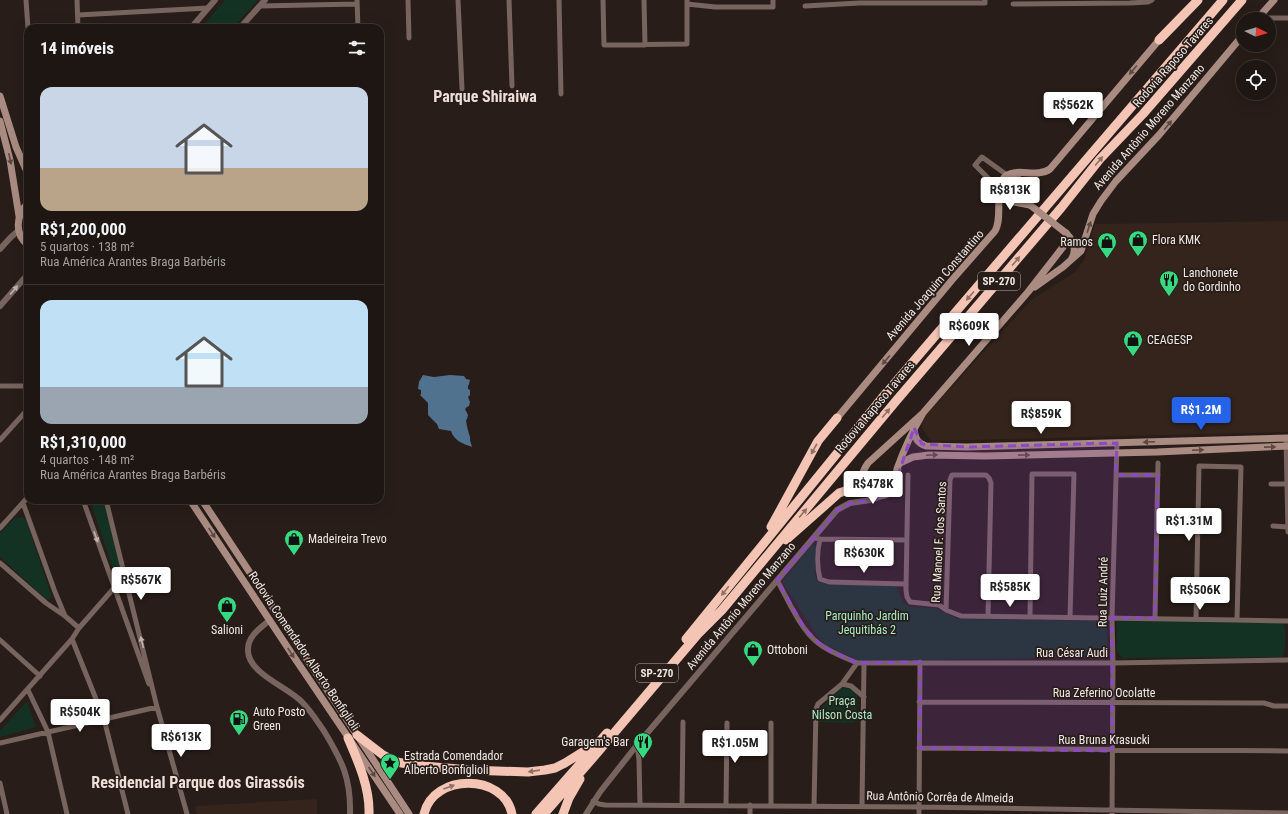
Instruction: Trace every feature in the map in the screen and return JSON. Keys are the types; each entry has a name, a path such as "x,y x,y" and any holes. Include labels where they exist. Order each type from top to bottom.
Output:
{"highway":[{"path":"1158,40 1198,0"},
{"name":"Rodovia Raposo Tavares","path":"536,814 750,561 882,398 1223,0"},
{"name":"Rodovia Raposo Tavares","path":"544,814 698,634 722,610 896,401 1061,208 1100,159 1143,114 1243,0"},
{"path":"750,561 777,518 818,441 837,418"},
{"path":"760,564 838,493 851,489 864,492"},
{"path":"353,736 397,762 412,765 528,772 555,768 586,750 605,734"},
{"path":"353,736 365,784 369,814"},
{"path":"563,814 575,786 592,759"},
{"path":"424,814 431,799 437,792 446,787 466,783 486,786 503,795 509,804 512,814"}],"main road":[{"path":"1263,12 1274,0"},
{"path":"1011,174 1041,173 1050,169 1158,40"},
{"name":"Avenida Antônio Moreno Manzano","path":"1028,292 1063,267 1081,251 1093,214 1101,201 1116,181 1159,135 1236,43"},
{"path":"0,96 16,147 24,165"},
{"path":"0,121 10,160 19,216 19,230 21,237 24,240"},
{"path":"1011,174 1026,189 1030,205"},
{"name":"Avenida Joaquim Constantino","path":"837,418 995,231 999,223 999,191 1002,181 1011,174"},
{"path":"999,191 1014,202 1030,205 1071,238 1074,248 1074,255 1071,260"},
{"path":"19,216 24,207"},
{"name":"Avenida Antônio Moreno Manzano","path":"864,492 861,477 868,463 923,413 1028,292 1063,247 1066,234"},
{"name":"Avenida Antônio Moreno Manzano","path":"886,495 890,493 895,486 896,474 900,462 914,428 923,413"},
{"path":"914,428 914,434 918,442 926,446 966,447 1287,438"},
{"path":"900,462 912,457 929,455 985,456 1157,452 1287,446"},
{"path":"864,492 875,496 886,495"},
{"name":"Rodovia Comendador Alberto Bonfiglioli","path":"193,504 270,620 409,814"},
{"name":"Rodovia Comendador Alberto Bonfiglioli","path":"205,504 353,736 400,814"}],"street":[{"path":"26,0 28,24"},
{"path":"77,0 78,24"},
{"path":"194,24 215,0"},
{"path":"243,24 265,0"},
{"path":"408,0 409,38"},
{"path":"458,0 462,89"},
{"path":"509,0 512,86"},
{"path":"559,0 561,94"},
{"path":"603,0 604,45 687,44 687,2 733,7 773,7 773,0"},
{"path":"644,0 645,45"},
{"path":"732,0 733,7"},
{"path":"805,6 859,1 985,3 985,0"},
{"path":"1013,4 1078,2 1142,3 1152,0"},
{"path":"1158,40 1192,0"},
{"path":"259,6 357,2 358,24"},
{"path":"78,15 208,8"},
{"path":"1276,18 1288,18"},
{"path":"999,191 975,165 982,157 1011,174"},
{"path":"0,249 19,230"},
{"path":"0,306 24,279"},
{"path":"0,386 24,386"},
{"path":"0,440 24,413"},
{"path":"1287,438 1288,532"},
{"name":"Rua Luiz André","path":"1112,812 1112,618 1117,443"},
{"path":"1155,618 1158,463"},
{"path":"1196,619 1199,466 1241,467 1237,620"},
{"path":"1030,617 1032,474 1074,474 1070,617"},
{"path":"1116,474 1158,475"},
{"path":"908,475 906,584 907,597 910,602 939,605 946,610 961,616 1288,621"},
{"name":"Rua Manoel F. dos Santos","path":"946,610 950,480 952,475 986,476 989,478 991,483 988,616"},
{"path":"1271,484 1287,484"},
{"name":"Avenida Antônio Moreno Manzano","path":"586,814 600,792 637,745 777,580 817,538 838,510 856,501 875,499 886,495"},
{"path":"0,528 23,502 55,592 66,616"},
{"path":"84,504 157,707"},
{"path":"107,504 157,707 187,814"},
{"path":"1273,526 1288,527"},
{"path":"906,540 817,538 819,545 818,572 820,579 829,582 906,584"},
{"path":"0,563 46,603 66,616 79,628"},
{"name":"Rua César Audi","path":"777,580 797,616 811,637 824,648 857,663 1113,663 1288,660"},
{"path":"0,719 28,690 114,588 127,583"},
{"path":"270,620 252,637 249,643 248,652 251,662 265,676 293,694 313,713 342,763 350,794 350,814"},
{"path":"72,639 104,719 128,814"},
{"path":"0,640 40,676"},
{"path":"918,814 920,662"},
{"path":"814,806 816,709 818,704 842,684 857,663"},
{"path":"862,806 864,664"},
{"path":"842,684 851,686 864,697"},
{"path":"28,690 48,732 67,814"},
{"name":"Rua Zeferino Ocolatte","path":"919,702 1264,703 1274,706 1288,706"},
{"path":"0,743 157,707"},
{"path":"682,805 684,722"},
{"path":"726,805 727,723"},
{"path":"771,723 771,806"},
{"path":"637,745 639,760 640,805"},
{"name":"Rua Bruna Krasucki","path":"919,748 1288,752"},
{"path":"0,783 7,814"},
{"name":"Rua Antônio Corrêa de Almeida","path":"594,801 605,805 862,806 1112,812 1288,813"},
{"path":"750,805 750,814"}],"highlighted area":[{"path":"914,428 922,444 966,447 1117,443 1116,475 1158,475 1155,618 1112,618 1112,751 919,748 920,662 857,663 824,648 805,629 777,580 837,510 850,503 879,498 893,490"}],"shaded area":[{"name":"CEAGESP","path":"1288,221 1288,432 931,441 923,430 921,422 927,414 1031,300 1075,272 1084,260 1095,224"},
{"path":"317,799 317,814 197,814 195,806"}],"green space":[{"path":"225,0 258,0 237,24 204,24"},
{"path":"91,504 104,504 121,569 117,572 113,569"},
{"path":"22,517 26,520 51,594 51,598 47,600 0,557 0,533 15,518"},
{"name":"Parquinho Jardim Jequitibás 2","path":"814,545 816,547 815,576 825,584 896,586 904,603 910,607 935,608 957,619 1102,621 1107,625 1107,653 1102,657 859,661 826,645 820,640 782,582 811,546"},
{"path":"1117,621 1283,622 1286,640 1282,657 1122,658 1117,651"},
{"name":"Praça Nilson Costa","path":"843,688 851,689 857,696 856,720 853,723 817,721 818,711"},
{"path":"27,701 36,727 0,737 0,731"}],"water":[{"path":"423,375 434,377 450,375 464,376 466,379 470,380 468,389 470,390 470,395 468,397 470,402 469,406 465,409 468,415 466,420 472,447 457,440 451,431 439,429 437,424 428,415 428,403 420,395 421,390 418,389 419,382"}],"place":[{"name":"Flora KMK","path":"1138,257"},
{"name":"Ramos","path":"1107,259"},
{"name":"Lanchonete do Gordinho","path":"1169,297"},
{"name":"CEAGESP","path":"1133,357"},
{"name":"Madeireira Trevo","path":"294,556"},
{"name":"Salioni","path":"227,623"},
{"name":"Ottoboni","path":"753,667"},
{"name":"Auto Posto Green","path":"239,736"},
{"name":"Garagem's Bar","path":"643,759"},
{"name":"Estrada Comendador Alberto Bonfiglioli","path":"390,780"}],"district":[{"name":"Parque Shiraiwa","path":"485,96"},
{"name":"Residencial Parque dos Girassóis","path":"198,782"}]}
